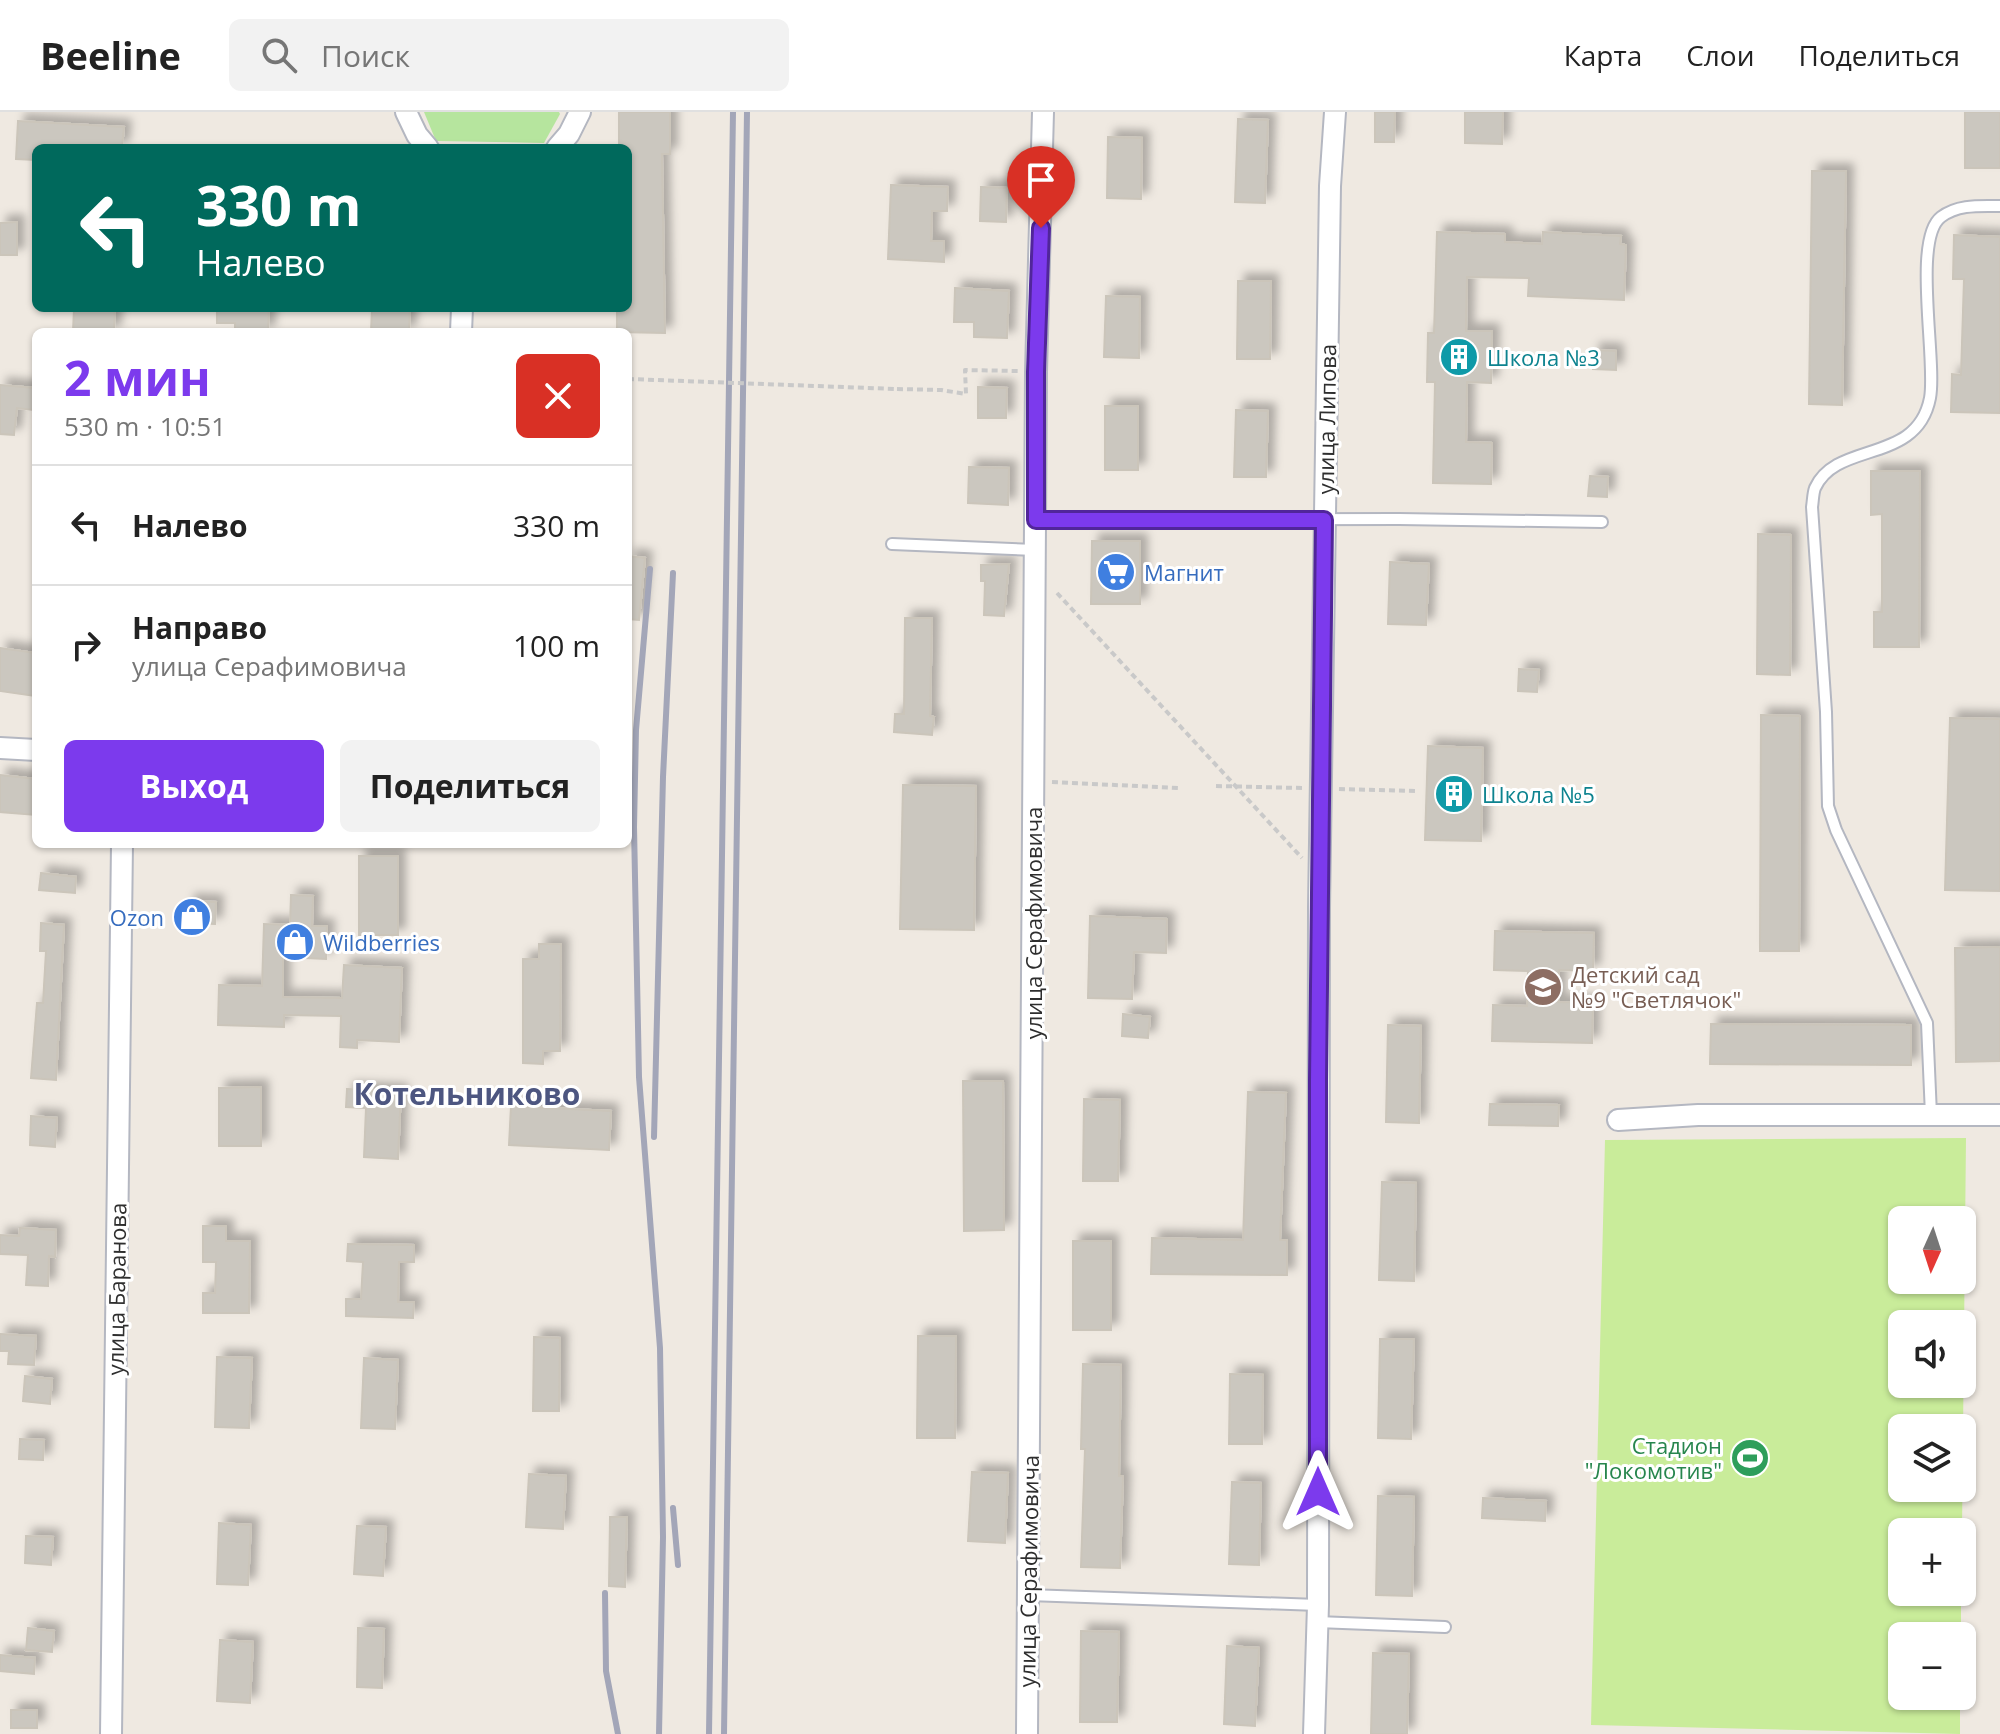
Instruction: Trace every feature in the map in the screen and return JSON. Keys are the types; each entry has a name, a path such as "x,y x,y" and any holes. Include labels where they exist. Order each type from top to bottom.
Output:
{"street":[{"path":"406,112 425,144"},
{"path":"560,144 580,112"},
{"name":"улица Серафимовича","path":"1027,1734 1036,372 1043,112"},
{"name":"улица Липова","path":"1314,1734 1318,1613 1324,520 1330,186 1335,112"},
{"path":"0,748 32,750"},
{"name":"улица Баранова","path":"111,1734 122,848"},
{"path":"1618,1120 1698,1115 2000,1115"}],"lane":[{"path":"1931,1115 1927,1023 1836,830 1828,806 1826,712 1812,507 1815,488 1830,471 1846,461 1893,445 1908,435 1925,414 1930,396 1927,290 1930,234 1938,218 1959,208 2000,206"},
{"path":"1036,520 1602,522"},
{"path":"892,544 1036,550"},
{"path":"1028,1595 1318,1613 1445,1627"}],"path":[{"path":"632,379 941,390 966,394 965,370 1036,372"},
{"path":"1057,593 1320,878"},
{"path":"1051,782 1178,788"}],"green space":[{"path":"424,112 560,114 544,143 436,141"},
{"name":"Стадион \"Локомотив\"","path":"1966,1138 1965,1206 1888,1206 1888,1294 1964,1294 1964,1310 1888,1310 1888,1398 1963,1398 1963,1414 1888,1414 1888,1502 1962,1502 1962,1518 1888,1518 1888,1606 1961,1606 1961,1622 1888,1622 1888,1710 1960,1710 1960,1734 1591,1725 1605,1140"}],"building":[{"path":"619,112 670,112 670,154 662,154 665,333 632,332 632,328 617,328 617,312 632,312 632,144 619,144"},
{"path":"1375,112 1395,112 1394,142 1375,142"},
{"path":"1465,112 1503,112 1502,144 1465,143"},
{"path":"1965,112 2000,112 2000,168 1965,168"},
{"path":"1238,119 1268,120 1265,203 1235,202"},
{"path":"18,121 124,127 122,144 32,144 32,160 16,159"},
{"path":"1108,137 1142,138 1141,199 1107,198"},
{"path":"1812,171 1846,171 1842,405 1809,404"},
{"path":"891,185 948,187 947,211 932,211 931,241 944,241 944,262 888,259"},
{"path":"981,187 1007,188 1006,222 980,221"},
{"path":"17,222 17,255 0,255 0,223"},
{"name":"Школа №3","path":"1437,232 1505,234 1505,242 1542,244 1543,232 1621,236 1620,244 1626,245 1624,300 1528,296 1529,278 1467,277 1466,331 1492,331 1491,383 1467,382 1466,442 1492,443 1491,484 1433,483 1435,382 1427,382 1428,333 1434,333"},
{"path":"1954,235 2000,237 2000,413 1951,412 1952,374 1961,375 1964,279 1953,279"},
{"path":"1238,281 1271,281 1270,359 1237,359"},
{"path":"955,288 1009,291 1007,338 974,337 974,322 954,322"},
{"path":"1106,296 1140,297 1139,358 1104,357"},
{"path":"74,312 115,312 114,328 73,328"},
{"path":"217,312 269,312 268,328 235,328 235,323 217,323"},
{"path":"372,312 410,312 409,328 371,328"},
{"path":"1593,350 1616,351 1616,370 1593,369"},
{"path":"0,385 32,388 32,410 17,408 14,435 0,434"},
{"path":"978,387 1007,388 1006,418 978,418"},
{"path":"1105,406 1138,406 1138,470 1105,470"},
{"path":"1236,410 1268,411 1266,477 1234,477"},
{"path":"969,467 1009,468 1008,505 968,503"},
{"path":"1871,471 1920,471 1919,647 1874,647 1874,612 1882,612 1882,514 1871,515"},
{"path":"1590,476 1608,477 1607,497 1588,496"},
{"path":"1758,534 1791,535 1790,675 1757,674"},
{"name":"Магнит","path":"1092,541 1140,541 1140,604 1091,604"},
{"path":"632,556 645,558 639,620 632,619"},
{"path":"1390,562 1429,564 1426,625 1388,624"},
{"path":"1009,564 1004,616 984,615 985,581 981,581 981,565"},
{"path":"905,618 932,618 932,735 894,732 895,714 904,714"},
{"path":"0,648 32,652 32,695 0,691"},
{"path":"1519,669 1539,670 1537,692 1518,691"},
{"path":"1761,715 1800,716 1799,951 1760,951"},
{"path":"1950,718 2000,719 2000,891 1945,890"},
{"name":"Школа №5","path":"1428,746 1483,748 1481,841 1425,840"},
{"path":"0,775 32,779 32,815 0,812"},
{"path":"903,785 976,786 974,930 900,929"},
{"path":"359,856 398,856 398,935 359,935"},
{"path":"41,873 76,877 75,893 39,890"},
{"path":"291,895 313,896 312,926 327,926 326,959 283,957 283,997 342,998 344,965 402,968 399,1042 357,1040 357,1048 340,1047 341,1016 284,1015 284,1027 218,1025 219,985 262,986 264,924 290,925"},
{"path":"188,901 216,902 215,924 187,923"},
{"path":"1090,916 1167,919 1166,953 1134,952 1132,999 1088,998"},
{"path":"41,923 64,925 56,1080 31,1078 37,1003 43,1003 46,951 40,951"},
{"name":"Детский сад №9 \"Светлячок\"","path":"1495,931 1594,933 1593,971 1559,970 1558,1002 1593,1003 1592,1043 1492,1041 1493,1005 1527,1006 1528,971 1494,970"},
{"path":"539,944 561,944 560,1051 543,1051 543,1064 523,1063 523,959 539,959"},
{"path":"2000,947 2000,1061 1956,1062 1955,948"},
{"path":"1123,1014 1150,1017 1148,1038 1122,1036"},
{"path":"1711,1024 1911,1025 1911,1065 1710,1064"},
{"path":"1388,1025 1421,1026 1419,1123 1386,1122"},
{"path":"963,1081 1003,1081 1004,1230 964,1231"},
{"path":"261,1087 261,1146 219,1146 219,1088"},
{"path":"347,1089 401,1091 398,1159 364,1157 366,1108 346,1107"},
{"path":"1248,1092 1286,1093 1280,1240 1287,1240 1287,1275 1151,1274 1152,1238 1243,1240"},
{"path":"1084,1099 1120,1100 1118,1181 1083,1181"},
{"path":"1490,1104 1559,1105 1558,1126 1489,1125"},
{"path":"511,1106 611,1111 609,1150 509,1145"},
{"path":"31,1116 57,1118 55,1147 30,1145"},
{"path":"1382,1182 1416,1183 1414,1281 1379,1280"},
{"path":"203,1226 226,1226 226,1241 250,1241 249,1313 203,1313 203,1293 215,1293 216,1262 203,1262"},
{"path":"20,1228 56,1230 55,1257 49,1256 48,1286 26,1285 28,1255 0,1254 0,1235 19,1236"},
{"path":"1073,1241 1111,1241 1111,1330 1073,1330"},
{"path":"348,1244 414,1245 414,1262 399,1262 398,1302 414,1302 413,1318 346,1316 346,1299 361,1299 363,1262 347,1261"},
{"path":"0,1334 36,1336 34,1365 8,1364 9,1351 0,1351"},
{"path":"918,1336 956,1336 955,1438 917,1438"},
{"path":"534,1337 560,1338 559,1411 533,1411"},
{"path":"1380,1339 1414,1339 1411,1439 1378,1438"},
{"path":"217,1357 252,1358 249,1428 215,1427"},
{"path":"364,1358 398,1360 395,1429 361,1428"},
{"path":"1083,1364 1121,1365 1119,1476 1123,1476 1120,1568 1081,1567 1085,1449 1081,1449"},
{"path":"1230,1374 1263,1375 1262,1444 1229,1444"},
{"path":"25,1376 52,1379 50,1404 23,1401"},
{"path":"20,1439 44,1440 43,1460 19,1459"},
{"path":"972,1472 1008,1473 1005,1543 968,1541"},
{"path":"529,1474 566,1476 563,1529 526,1527"},
{"path":"1232,1482 1261,1483 1259,1565 1229,1564"},
{"path":"1378,1496 1414,1497 1412,1596 1376,1595"},
{"path":"1483,1498 1546,1501 1545,1521 1482,1518"},
{"path":"610,1517 627,1517 625,1587 609,1586"},
{"path":"219,1523 251,1525 248,1585 217,1584"},
{"path":"357,1526 386,1527 383,1576 354,1574"},
{"path":"26,1536 53,1537 51,1565 25,1563"},
{"path":"28,1628 54,1631 52,1652 26,1650"},
{"path":"358,1628 384,1629 382,1688 357,1687"},
{"path":"1081,1631 1119,1632 1117,1722 1080,1722"},
{"path":"220,1640 253,1642 250,1703 217,1701"},
{"path":"1227,1646 1259,1648 1255,1726 1224,1724"},
{"path":"1373,1653 1409,1654 1407,1734 1371,1734"},
{"path":"0,1655 35,1658 34,1674 0,1671"},
{"path":"11,1710 37,1710 37,1728 11,1728"}],"railway":[{"path":"709,1734 733,112"},
{"path":"724,1734 747,112"},
{"path":"650,569 636,730 634,827 639,1077 660,1348 663,1537 659,1734"},
{"path":"654,1137 663,777 673,573"},
{"path":"673,1508 678,1565"},
{"path":"605,1593 606,1671 618,1734"}],"place":[{"name":"Школа №3","path":"1459,357"},
{"name":"Магнит","path":"1116,572"},
{"name":"Школа №5","path":"1454,794"},
{"name":"Ozon","path":"192,917"},
{"name":"Wildberries","path":"295,942"},
{"name":"Детский сад №9 \"Светлячок\"","path":"1543,987"},
{"name":"Стадион \"Локомотив\"","path":"1750,1458"}],"district":[{"name":"Котельниково","path":"467,1093"}],"route":[{"path":"1041,228 1036,372 1036,520 1324,520 1319,908 1318,1492"}]}
